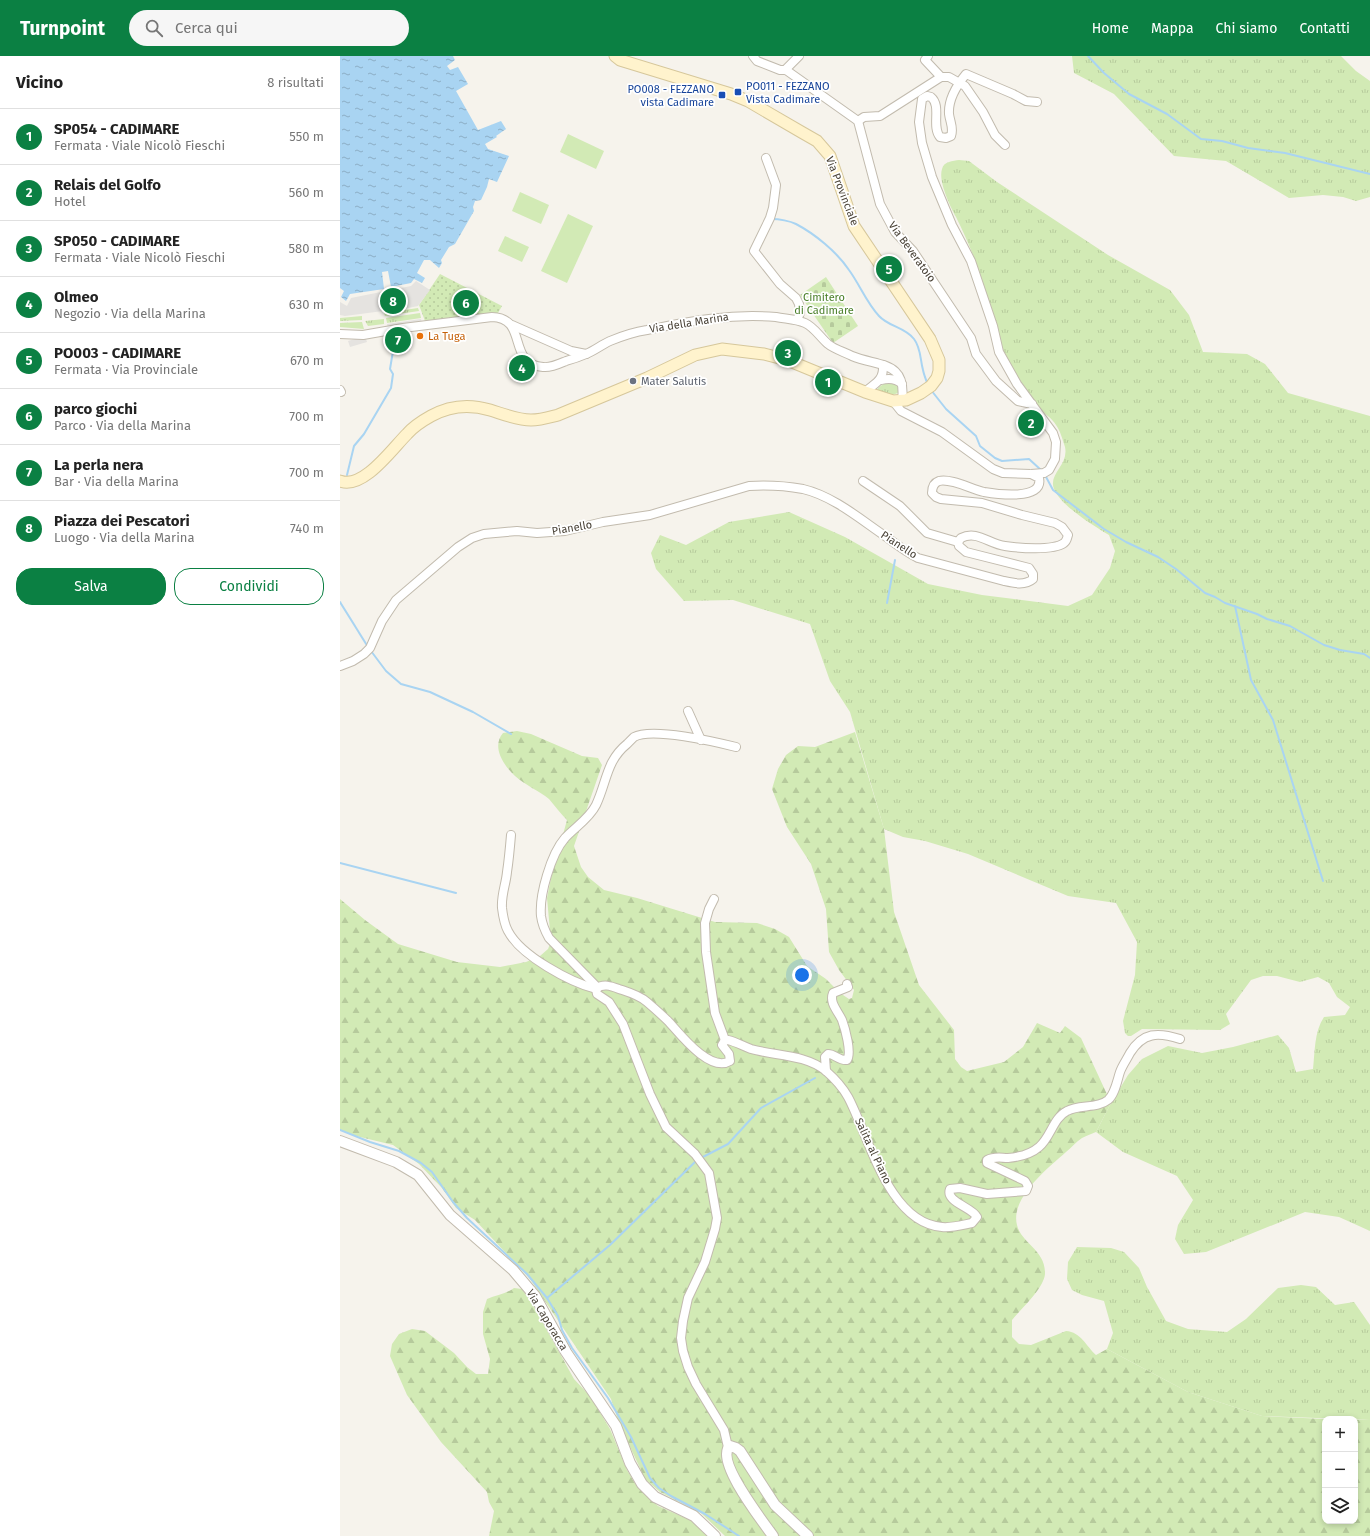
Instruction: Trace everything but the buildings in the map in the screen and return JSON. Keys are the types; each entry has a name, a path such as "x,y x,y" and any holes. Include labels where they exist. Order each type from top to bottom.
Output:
{"main road":[{"name":"Via Provinciale","path":"615,56 620,60 731,94 748,101 817,141 830,156 854,226 930,339 938,360 940,371 937,378 926,389 916,395 897,401"},
{"path":"340,481 344,482 359,480 373,469 408,433 432,416 449,409 459,406 481,408 517,418 530,420 544,418 565,412 710,350 739,350 787,360 865,392 897,401"}],"street":[{"path":"753,56 757,61 780,70 785,70 815,89 858,121 864,118 880,116 941,77 949,77 965,86 989,121 995,135 1005,145"},
{"path":"785,70 799,56"},
{"path":"928,56 925,60 941,77"},
{"path":"766,158 776,185 770,218 754,251 780,284 796,298 800,304 800,313 797,320 811,327 832,347 867,361 896,370 903,389 897,401 901,411 942,432 993,469 1004,473 1030,474 1044,472 1049,470 1055,459 1056,442 1053,433 1017,384 999,352 993,326 971,262 932,177 922,143 919,122 922,99 929,96 934,98 937,133 940,137 949,137 953,131 949,116 950,104 959,83 966,74 1013,94 1026,102 1037,102"},
{"name":"Via Beveratoio","path":"858,121 880,204 895,232 913,251 971,338 976,354 996,381 1018,401 1032,404"},
{"name":"Via della Marina","path":"512,325 518,346 524,357 531,364 543,367 557,365 586,354 610,341 632,333 710,318 766,316 797,320"},
{"path":"340,340 362,334 492,317 503,318 512,325 571,351 586,354"},
{"path":"340,334 362,334"},
{"path":"865,392 881,380 884,372 883,365"},
{"path":"881,380 895,379 902,384"},
{"path":"863,481 900,506 927,533 958,542 961,538 972,534 1004,546 1046,548 1063,544 1067,540 1068,535 1066,531 1056,523 1022,515 982,502 941,499 932,493 934,484 945,481 984,492 1020,494 1030,492 1038,486 1040,482 1039,478 1030,474"},
{"name":"Pianello","path":"340,666 353,661 370,648 382,621 396,600 458,547 472,538 484,534 517,531 537,533 565,531 603,522 650,514 748,486 764,485 804,489 826,498 848,510 894,542 905,552 918,558 1004,581 1022,583 1030,582 1033,579 1033,574 1029,568 966,552 959,546 958,542"},
{"path":"688,711 701,740"},
{"path":"736,748 675,735 644,735 634,737 615,755 611,762 596,805 587,817 565,838 558,847 543,888 540,910 545,931 549,938 597,988 598,994 609,1002 623,1024 650,1094 666,1127 695,1154 709,1173 717,1218 716,1229 705,1262 688,1298 683,1321 682,1338 687,1361 696,1384 724,1430 728,1447 727,1458 736,1482 773,1536"},
{"path":"511,835 502,907 504,922 508,932 517,944 533,959 575,981 597,988 604,985 611,986 634,994 646,1001 669,1022 690,1046 708,1058 719,1063 727,1063 730,1061 729,1054 722,1045 725,1040 714,1013 706,952 705,922 714,899"},
{"path":"826,1071 825,1060 828,1054 833,1054 842,1060 847,1060 849,1054 842,1020 832,999 833,993 847,988 847,984"},
{"name":"Salita al Piano","path":"725,1040 756,1050 796,1058 812,1063 826,1071 847,1096 880,1170 902,1204 910,1214 930,1224 941,1227 972,1223 977,1217 974,1213 957,1203 951,1196 949,1192 950,1189 957,1188 987,1194 1026,1191 1028,1186 1026,1181 989,1164 987,1162 988,1160 996,1157 1009,1158 1029,1153 1043,1143 1060,1116 1068,1110 1106,1101 1111,1096 1120,1071 1135,1045 1144,1038 1160,1035 1180,1039"},
{"name":"Via Caporacca","path":"340,1141 396,1162 418,1175 450,1215 513,1270 535,1296 566,1352 616,1426 630,1463 642,1484 655,1497 694,1516 715,1536"},
{"path":"728,1447 732,1446 740,1451 775,1505 808,1536"}],"green space":[{"path":"1072,56 1341,56 1356,71 1370,81 1370,197 1356,201 1343,197 1323,195 1289,198 1226,161 1174,156 1114,94 1074,73"},
{"path":"568,134 604,151 596,169 560,152"},
{"path":"959,160 969,161 997,182 1108,255 1170,290 1189,315 1203,352 1247,354 1265,364 1288,393 1370,416 1370,1231 1339,1217 1305,1212 1206,1252 1184,1254 1175,1239 1178,1225 1193,1200 1177,1176 1123,1152 1096,1132 1128,1075 1142,1059 1168,1046 1202,1053 1233,1047 1278,1035 1289,1048 1296,1072 1313,1069 1318,1029 1324,1017 1345,1015 1350,1007 1337,997 1329,983 1318,977 1300,982 1277,976 1263,976 1251,980 1226,1014 1230,1024 1220,1030 1142,1029 1131,1036 1128,1036 1125,1033 1123,1021 1135,975 1137,942 1116,903 1068,896 968,854 925,841 903,837 884,829 850,712 830,681 810,624 733,600 684,601 656,569 651,553 660,535 686,545 729,522 789,512 845,537 928,584 982,595 1068,606 1092,595 1110,568 1115,551 1109,535 1071,509 1063,502 1054,489 1054,479 1062,464 1065,453 1065,447 1059,430 1025,388 1005,354 978,268 943,187 941,174 943,166 949,162"},
{"path":"520,192 549,205 541,224 512,211"},
{"path":"568,214 593,226 567,283 541,271"},
{"path":"505,236 529,247 522,262 498,251"},
{"path":"440,274 502,306 498,313 425,321 419,305"},
{"name":"Cimitero di Cadimare","path":"826,277 858,326 833,343 800,295"},
{"path":"418,308 419,311 385,316 384,313"},
{"path":"420,313 421,318 387,323 386,318"},
{"path":"362,316 362,320 340,321 340,318"},
{"path":"384,319 384,324 368,326 365,321"},
{"path":"362,322 364,329 340,327 340,323"},
{"path":"890,381 898,388 899,392 897,394 891,395 877,391 878,388"},
{"path":"517,731 531,734 582,756 598,758 602,765 574,846 581,867 588,877 604,890 637,898 715,922 757,923 775,929 789,937 807,966 826,979 840,993 849,999 852,998 854,990 839,970 829,952 826,909 811,864 787,827 772,789 778,769 786,755 798,746 815,747 855,732 884,829 894,912 919,985 954,1030 955,1059 961,1067 967,1071 1004,1062 1023,1047 1037,1023 1060,1033 1065,1026 1081,1038 1111,1103 1096,1132 1084,1137 1050,1166 1032,1184 1019,1204 1016,1215 1019,1231 1042,1259 1045,1274 1041,1286 1012,1320 1012,1337 1019,1344 1031,1345 1066,1331 1071,1332 1083,1340 1096,1355 1107,1349 1188,1392 1262,1416 1322,1419 1322,1524 1358,1524 1358,1420 1370,1420 1370,1536 725,1536 701,1513 660,1492 645,1479 619,1423 611,1399 530,1279 475,1220 456,1208 442,1188 419,1164 393,1145 352,1135 340,1130 340,899 365,920 398,944 457,962 500,967 526,962 540,956 548,949 551,942 547,898 567,820 549,799 519,779 503,762 500,756 498,744 503,733"},
{"path":"1077,1247 1111,1248 1124,1252 1139,1268 1147,1287 1166,1321 1188,1329 1227,1332 1246,1319 1278,1288 1301,1285 1316,1287 1335,1305 1354,1302 1370,1325 1370,1420 1358,1420 1358,1416 1322,1416 1322,1418 1262,1416 1188,1392 1107,1349 1113,1333 1104,1301 1082,1295 1072,1290 1067,1279 1068,1262"},
{"path":"514,1288 522,1289 533,1305 574,1379 590,1396 610,1429 627,1470 638,1488 658,1506 692,1521 707,1536 489,1536 494,1511 489,1502 487,1492 441,1442 407,1395 390,1356 392,1344 399,1334 412,1329 425,1331 454,1353 476,1374 488,1374 490,1359 483,1334 483,1312 487,1299"}],"shaded area":[{"path":"416,281 430,290 418,306 388,312 383,311 345,316 340,315 340,302 347,306 351,298 411,286"},
{"path":"421,319 422,323 388,329 387,324"},
{"path":"365,336 367,342 350,347 348,341"}],"water":[{"path":"340,56 453,56 455,60 447,66 450,70 458,67 468,84 456,91 478,130 501,121 506,129 496,136 497,137 485,144 488,149 509,156 497,182 489,179 481,200 475,201 473,207 474,211 455,244 449,247 441,260 442,263 439,268 430,260 424,260 417,273 425,278 422,283 414,279 411,283 391,287 388,271 382,272 384,289 350,294 346,301 341,297 344,291 340,288"}],"waterway":[{"path":"1088,56 1104,73 1129,94 1167,114 1201,139 1222,141 1248,148 1285,153 1370,174"},
{"path":"772,219 784,220 796,224 818,238 832,250 844,263 870,305 879,316 887,323 906,332 914,339 919,350 923,372 928,385"},
{"path":"347,475 354,446 364,434 391,388 393,374 390,369 395,339"},
{"path":"931,390 946,409 976,436 980,446 995,458 1002,461 1029,459 1041,470"},
{"path":"1045,475 1053,490 1104,529 1126,542 1158,557 1176,569 1205,593 1225,603 1290,626 1324,645 1340,650 1364,654 1370,658"},
{"path":"887,603 895,560"},
{"path":"340,602 368,647"},
{"path":"1235,606 1251,680 1273,720 1323,881"},
{"path":"371,651 386,671 401,684 430,692 473,712 511,734"},
{"path":"340,863 456,893"},
{"path":"701,1158 728,1144 761,1108 815,1078"},
{"path":"340,1130 370,1142 399,1151 421,1163 432,1172 453,1202 467,1218 527,1274 547,1298 558,1316 562,1330 572,1348 608,1398 631,1437 650,1478 659,1488 671,1496 705,1514 739,1536"},
{"path":"547,1298 610,1245 697,1160"}],"place":[{"name":"PO011 - FEZZANO Vista Cadimare","path":"738,92"},
{"name":"PO008 - FEZZANO vista Cadimare","path":"722,95"},
{"name":"PO003 - CADIMARE","path":"889,269"},
{"name":"Piazza dei Pescatori","path":"393,301"},
{"name":"parco giochi","path":"466,303"},
{"name":"La Tuga","path":"420,336"},
{"name":"La perla nera","path":"398,340"},
{"name":"SP050 - CADIMARE","path":"788,353"},
{"name":"Olmeo","path":"522,368"},
{"name":"Mater Salutis","path":"633,381"},
{"name":"SP054 - CADIMARE","path":"828,382"},
{"name":"Relais del Golfo","path":"1031,423"}]}
